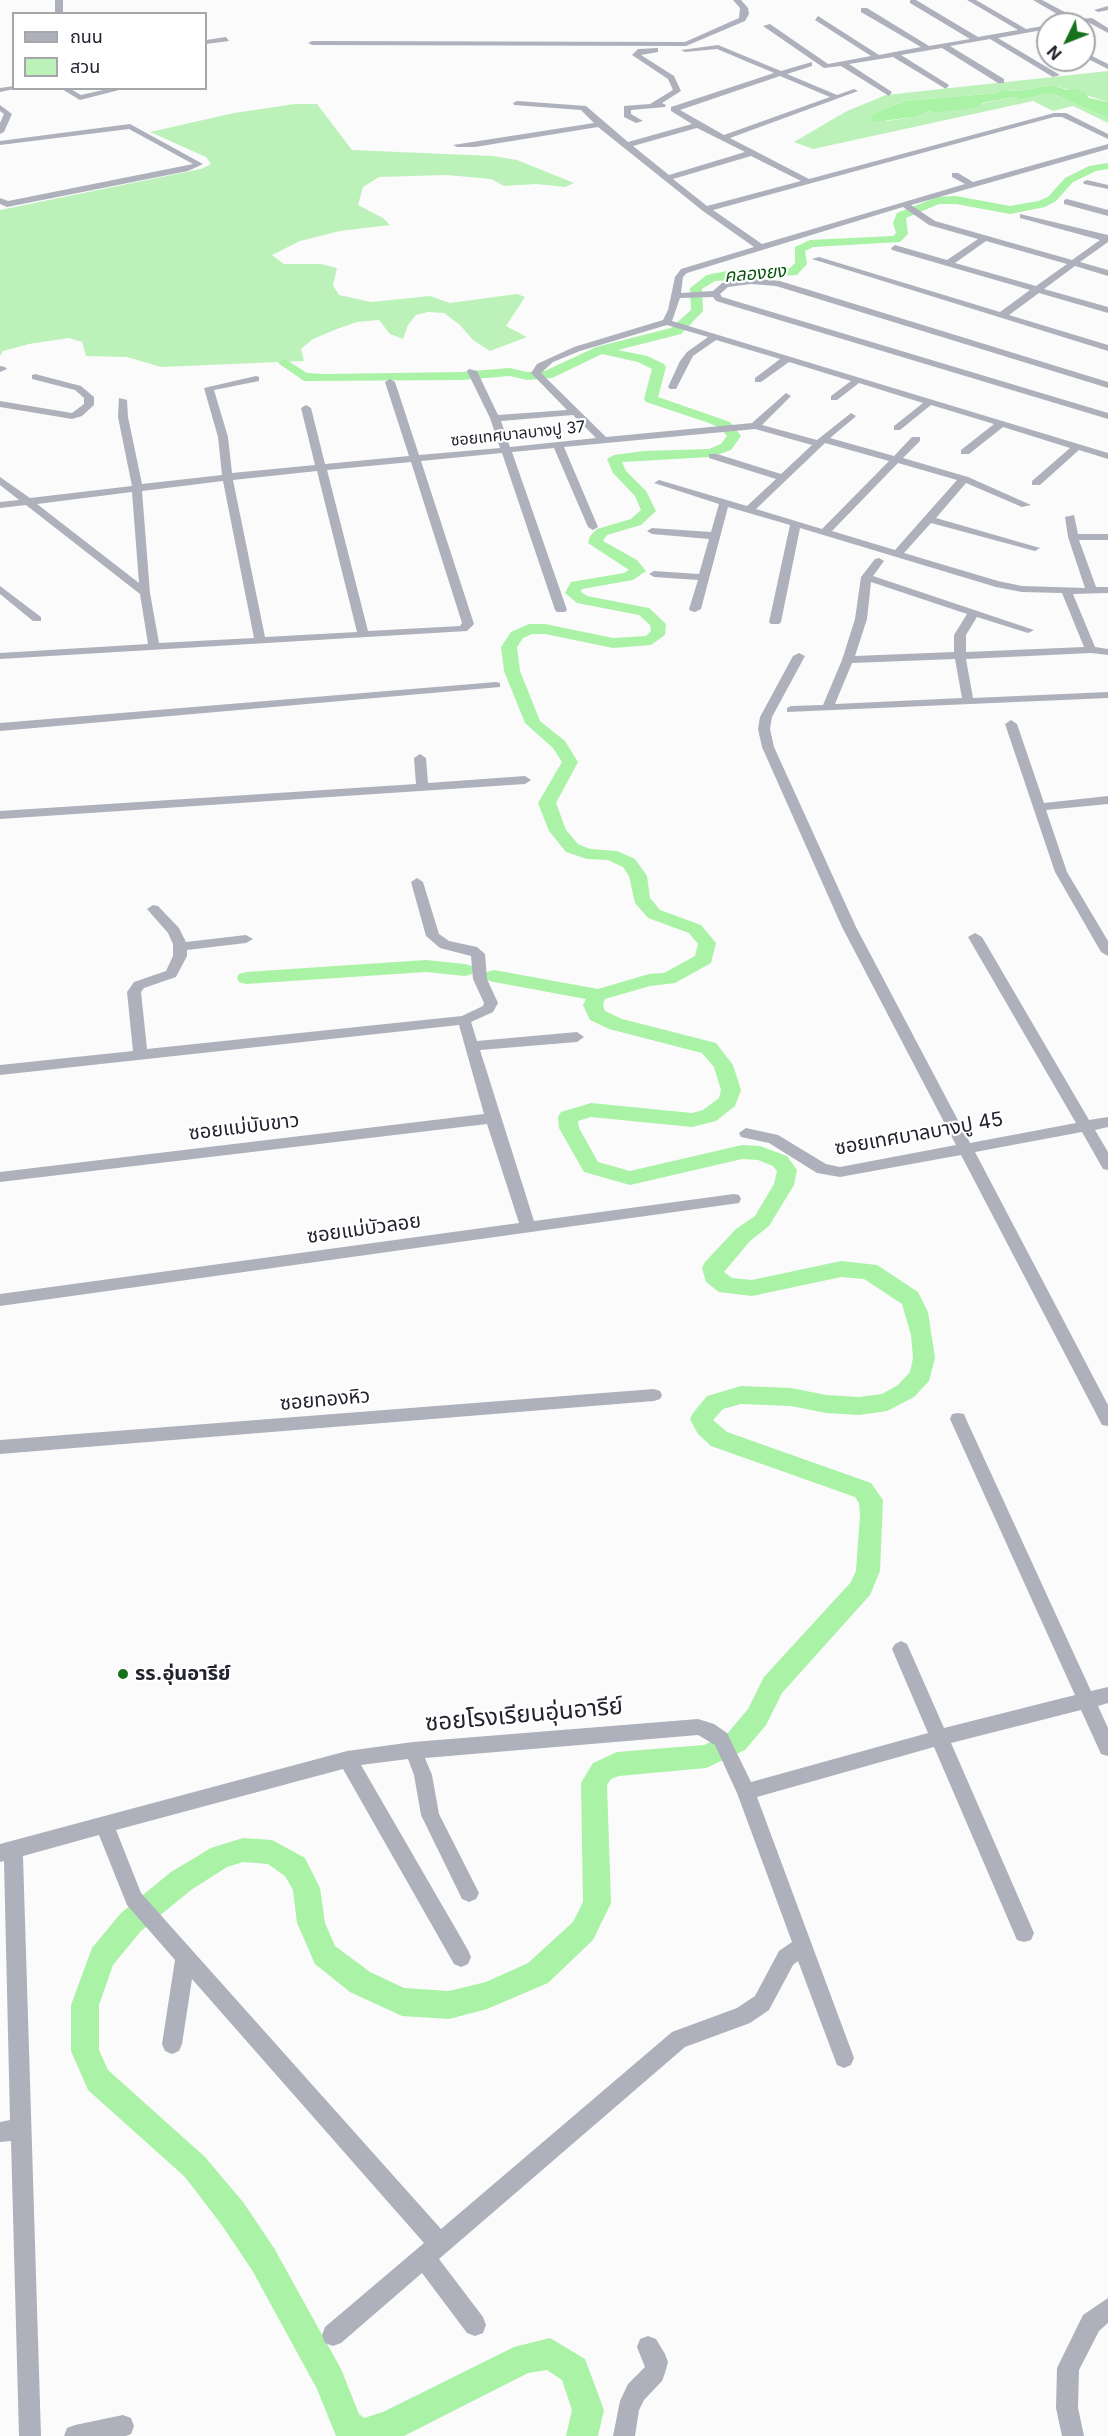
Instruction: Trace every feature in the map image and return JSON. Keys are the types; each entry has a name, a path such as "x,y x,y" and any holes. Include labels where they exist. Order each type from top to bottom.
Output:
{"street":[{"path":"312,43 680,44 693,42 742,19 745,14 744,8 736,0"},
{"path":"971,0 1026,31"},
{"path":"1037,0 1059,12"},
{"path":"913,2 977,39"},
{"path":"1098,10 1108,8"},
{"path":"864,10 927,48"},
{"path":"818,18 877,57"},
{"path":"767,26 827,66 1036,29"},
{"path":"992,37 1056,75"},
{"path":"207,42 226,39"},
{"path":"943,45 1000,81"},
{"path":"639,121 627,115 627,108 654,104 675,94 676,88 671,78 636,55 641,51 716,46 836,97"},
{"path":"894,54 946,87"},
{"path":"842,63 889,94"},
{"path":"674,109 808,64"},
{"path":"66,90 80,98 115,90"},
{"path":"723,138 854,91"},
{"path":"517,103 580,107 667,178 760,247"},
{"path":"654,104 674,109 698,125 809,182"},
{"path":"0,107 8,114 0,132"},
{"path":"706,208 1054,115 1063,115 1108,136"},
{"path":"457,145 475,145 600,124"},
{"path":"628,145 698,125"},
{"path":"0,143 130,126 199,164 188,169 2,204"},
{"path":"675,324 675,296 679,277 684,271 974,184 1108,147"},
{"path":"667,178 751,153"},
{"path":"955,175 974,184"},
{"path":"1087,182 1108,187"},
{"path":"1066,202 1108,213"},
{"path":"905,206 932,223 1108,273"},
{"path":"1023,216 1108,239"},
{"path":"948,264 985,238"},
{"path":"1001,316 1108,239"},
{"path":"895,249 1108,310"},
{"path":"816,259 1108,348"},
{"path":"675,296 715,294 725,285 751,281 777,283 1108,385"},
{"path":"715,294 719,299 1108,416"},
{"path":"604,441 539,377 540,366 577,349 675,324 1108,456"},
{"path":"673,387 677,372 690,354 716,336"},
{"path":"758,380 788,358"},
{"path":"473,373 495,417 508,450 561,610"},
{"path":"0,404 72,416 79,414 89,405 89,397 78,388 35,377"},
{"path":"834,398 858,379"},
{"path":"256,380 209,388 224,437 227,477 260,641"},
{"path":"0,656 457,631 468,624 390,382"},
{"path":"754,426 786,396"},
{"path":"122,400 123,417 137,487 145,593 154,647"},
{"path":"897,428 931,401"},
{"path":"306,408 363,635"},
{"path":"495,417 574,412"},
{"path":"748,511 851,416"},
{"path":"965,452 1002,423"},
{"name":"ซอยเทศบาลบางปู 37","path":"0,505 227,477 754,426 895,459 963,479 1026,505"},
{"path":"824,533 916,439"},
{"path":"558,446 593,527"},
{"path":"1036,483 1077,447"},
{"path":"713,456 783,478"},
{"path":"897,555 963,479"},
{"path":"0,480 145,593"},
{"path":"658,483 996,584 1022,589 1108,590"},
{"path":"695,609 724,504"},
{"path":"1070,517 1074,537 1092,591"},
{"path":"929,519 1035,548"},
{"path":"775,622 795,525"},
{"path":"652,531 715,536"},
{"path":"1074,537 1108,537"},
{"path":"828,708 848,660 861,619 866,577 879,561"},
{"path":"654,574 702,577"},
{"path":"866,577 1028,630"},
{"path":"0,589 37,619"},
{"path":"1066,591 1091,650"},
{"path":"968,702 960,656 960,635 974,612"},
{"path":"848,660 1091,650 1108,652"},
{"path":"799,656 766,717 764,729 768,747 849,927 1108,1420"},
{"path":"0,727 496,685"},
{"path":"791,710 1108,695"},
{"path":"1011,724 1061,872 1108,952"},
{"path":"420,758 422,787"},
{"path":"0,815 525,780"},
{"path":"1039,807 1108,800"},
{"path":"0,1070 140,1053 464,1020 488,1009 491,1003 480,980 478,954 472,950 445,945 433,936 417,882"},
{"path":"140,1053 134,992 139,985 171,974 177,966 180,947 174,931 153,909"},
{"path":"975,937 1108,1165"},
{"path":"180,947 246,939"},
{"path":"464,1020 492,1118 528,1227"},
{"path":"472,1046 577,1037"},
{"name":"ซอยแม่บับขาว","path":"0,1177 492,1118"},
{"name":"ซอยเทศบาลบางปู 45","path":"746,1133 773,1139 822,1169 840,1172 1108,1122"},
{"name":"ซอยแม่บัวลอย","path":"0,1300 734,1199"},
{"name":"ซอยทองหิว","path":"0,1447 654,1395"},
{"path":"958,1419 1108,1748"},
{"path":"901,1649 1024,1934"},
{"path":"746,1792 938,1738 1108,1695"},
{"name":"ซอยโรงเรียนอุ่นอารีย์","path":"6,1852 347,1759 413,1750 681,1727 708,1730 725,1748 746,1792 844,2058"},
{"path":"413,1750 423,1775 430,1815 469,1893"},
{"path":"347,1759 461,1957"},
{"path":"105,1826 118,1864 134,1899 186,1956 432,2250 475,2325"},
{"path":"6,1852 10,2131 30,2436"},
{"path":"333,2335 679,2039 743,2016 762,2003 786,1958 804,1945"},
{"path":"172,2044 186,1956"},
{"path":"1073,2436 1067,2408 1068,2368 1091,2323 1108,2309"},
{"path":"624,2436 628,2409 636,2392 654,2373 657,2362 648,2348"},
{"path":"75,2436 123,2426"}],"green space":[{"path":"1108,71 1108,102 1053,85 1018,91 1001,90 997,93 905,101 873,114 887,121 914,117 930,111 935,113 1014,97 1051,93 1108,118 1108,123 1073,106 1053,111 1033,101 813,149 794,142 847,111 886,95"},
{"path":"295,104 317,104 352,150 493,156 517,160 574,183 565,187 536,184 504,186 491,179 447,175 379,177 363,187 358,205 383,218 390,225 340,231 300,241 272,255 284,264 321,264 337,268 333,285 339,295 371,302 430,296 450,303 517,294 525,297 506,326 527,337 490,351 473,340 460,325 444,313 428,312 416,315 408,325 403,339 390,334 379,320 357,322 337,329 313,339 301,349 304,361 161,367 127,357 86,356 82,342 69,338 29,344 3,351 0,356 0,210 201,169 211,164 206,157 150,132 234,113"}],"shaded area":[{"path":"1053,85 1067,90 1075,89 1085,93 1089,98 1108,102 1108,118 1051,93 982,103 977,107 935,113 930,111 914,117 873,122 871,120 873,114 905,101 997,93 1001,90 1018,91"}],"waterway":[{"name":"คลองยง","path":"601,350 676,331 697,311 696,288 711,278 732,274 793,272 801,264 799,250 810,244 896,239 902,234 899,223 901,216 937,201 956,200 1010,210 1041,204 1052,199 1069,180 1093,168 1108,166"},
{"name":"คลองยง","path":"285,363 304,377 461,376 510,372 527,376 547,375 601,350"},
{"path":"598,995 649,980 668,979 704,959 707,943 695,929 654,914 641,899 638,876 629,863 611,855 587,854 572,848 558,831 547,803 570,762 559,745 533,723 512,671 509,647 517,635 529,629 545,629 613,643 651,640 659,632 658,624 644,611 582,600 573,593 576,585 628,577 638,571 632,563 595,543 597,536 602,532 636,522 649,511 641,494 620,473 614,459 644,455 711,453 726,447 734,436 725,425 714,420 651,399 659,367 642,359 601,350"},
{"path":"246,978 426,966 465,970"},
{"path":"494,976 598,995"},
{"path":"582,2436 588,2410 574,2370 550,2354 525,2358 388,2427 360,2435 347,2425 330,2380 263,2259 232,2213 195,2167 98,2080 85,2051 85,2005 102,1957 131,1922 181,1881 220,1857 243,1850 272,1852 295,1867 306,1888 311,1923 325,1955 360,1982 402,2002 449,2005 487,1995 538,1973 583,1931 597,1903 594,1783 602,1771 617,1764 706,1756 736,1742 757,1717 773,1685 861,1588 868,1571 872,1515 871,1500 863,1490 719,1439 706,1428 701,1419 715,1402 741,1395 791,1397 826,1404 859,1406 887,1402 906,1391 921,1375 924,1358 917,1312 910,1298 869,1271 841,1269 752,1288 727,1286 714,1276 713,1268 743,1235 762,1221 784,1185 787,1170 780,1161 760,1153 742,1152 630,1178 591,1167 569,1128 568,1117 591,1110 692,1120 709,1116 728,1101 731,1090 723,1065 709,1048 616,1024 597,1015 593,1005 598,995"}],"place":[{"name":"รร.อุ่นอารีย์","path":"123,1674"}]}
